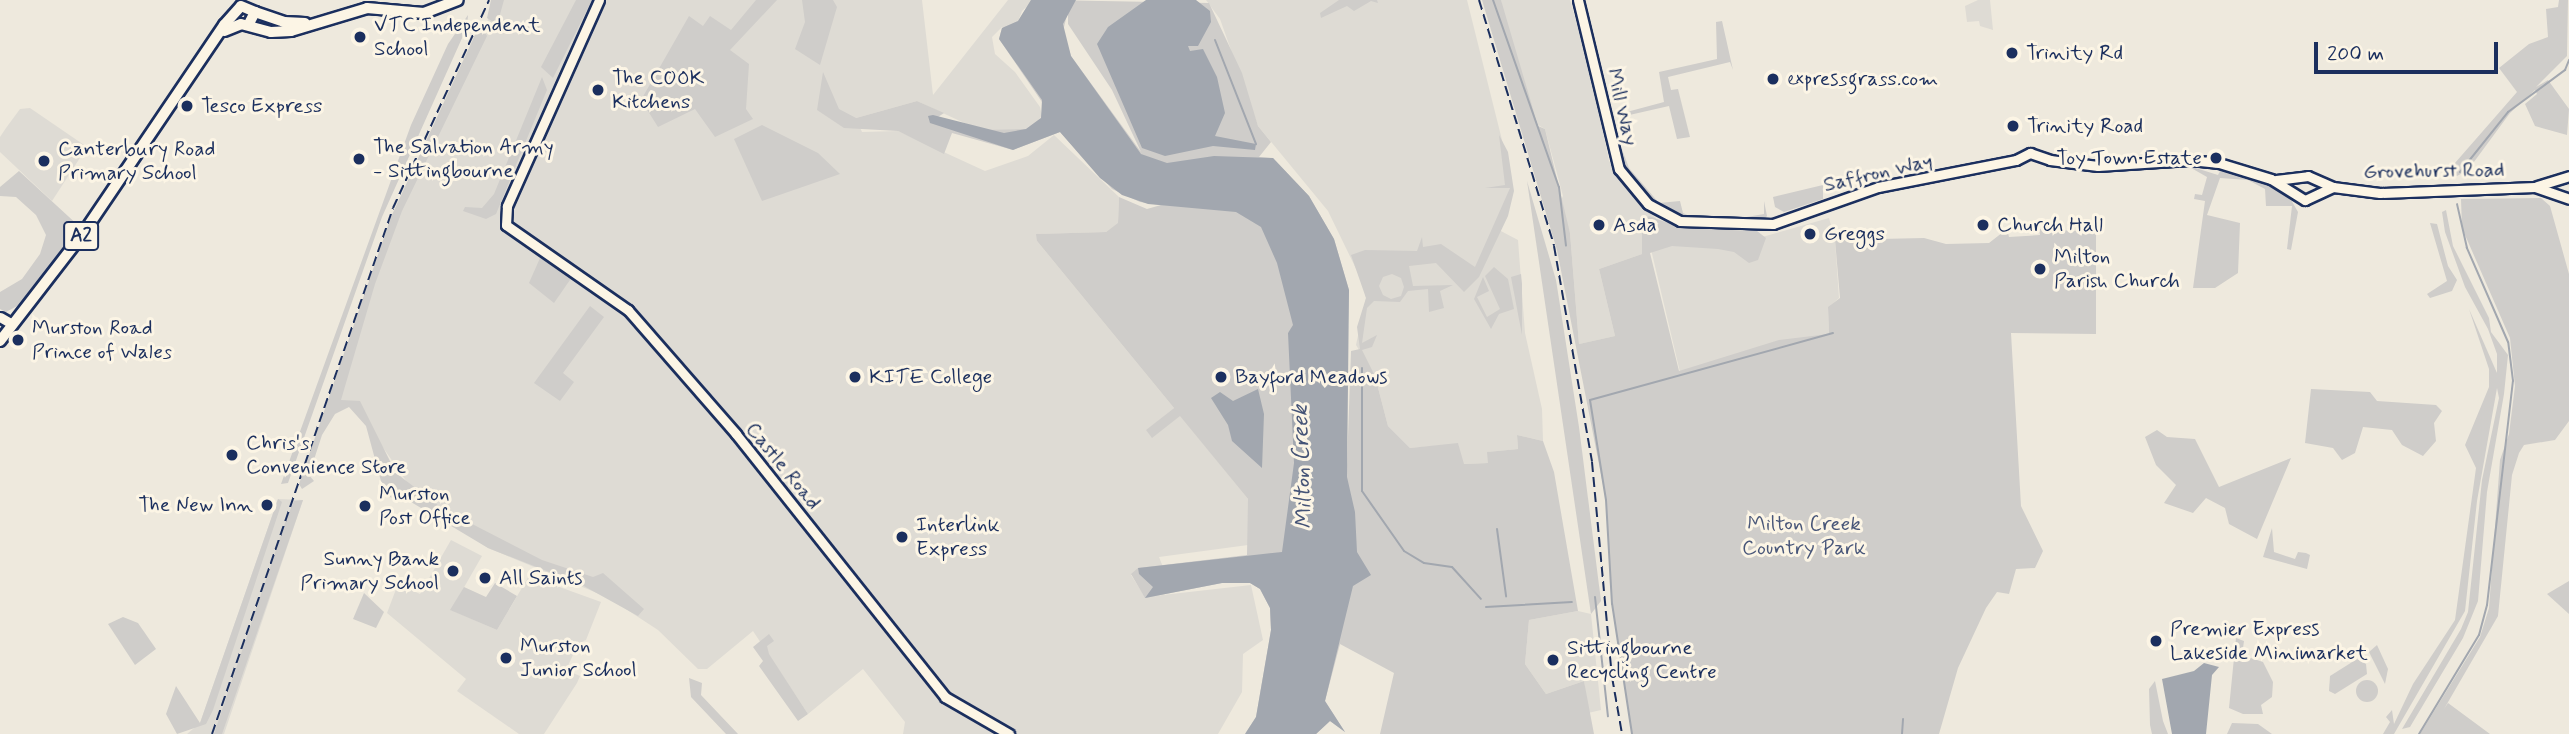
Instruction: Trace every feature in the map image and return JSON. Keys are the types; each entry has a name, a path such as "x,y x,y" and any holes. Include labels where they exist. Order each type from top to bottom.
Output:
{"main road":[{"path":"310,22 284,22 252,7 241,14 271,32 291,31 310,22 367,8 424,13 458,0"},
{"name":"A2","path":"0,341 82,235 219,36 252,7"}],"street":[{"name":"Castle Road","path":"599,0 507,206 506,225 514,234 576,270 628,310 736,434 945,697 1009,734"},
{"name":"Mill Way","path":"1578,0 1614,155 1637,194 1661,213 1687,222 1759,226 1777,223"},
{"name":"Saffron Way","path":"1777,223 1815,205 1855,198 1878,187 2016,160 2030,153 2050,160 2098,166 2202,160 2271,179"},
{"path":"2308,176 2316,181 2317,195 2305,200 2271,179 2298,179 2308,176"},
{"name":"Grovehurst Road","path":"2316,181 2333,187 2380,193 2535,187 2569,176"},
{"path":"2296,195 2298,179"},
{"path":"2558,180 2562,196"},
{"name":"Grovehurst Road","path":"2317,195 2333,187"},
{"name":"Grovehurst Road","path":"2535,187 2562,196"},
{"path":"0,317 12,324"}],"shaded area":[{"path":"500,0 922,0 933,95 1008,0 1034,0 1022,11 1016,27 1002,27 992,37 995,54 1015,72 1040,107 1042,116 1024,137 990,135 917,101 856,118 862,132 898,131 985,171 1028,156 1054,135 1119,197 1118,224 1106,232 1037,234 1037,241 1174,408 1147,430 1152,437 1180,415 1248,499 1248,545 1159,557 1163,567 1131,575 1145,597 1251,585 1263,640 1243,654 1242,692 1218,734 903,734 905,722 863,669 808,714 753,631 707,669 698,669 658,630 609,598 488,548 420,501 355,407 330,397 394,221 475,41"},
{"path":"1206,0 1467,0 1509,168 1510,190 1497,229 1518,240 1525,333 1542,409 1543,441 1517,435 1518,449 1488,452 1488,463 1463,464 1458,444 1410,448 1388,426 1375,376 1356,345 1366,298 1362,281 1328,211 1258,126 1220,19"},
{"path":"1501,0 1570,0 1590,69 1609,161 1638,203 1656,218 1642,254 1599,269 1615,336 1579,344 1570,233 1560,202 1563,196 1545,129 1538,125 1503,19"},
{"path":"1978,0 1990,0 1993,30 1980,26 1979,21 1967,22 1965,6"},
{"name":"Canterbury Road Primary School","path":"30,108 87,147 52,201 0,152 0,137 6,128 20,109"},
{"path":"1829,218 1835,240 1839,298 1828,308 1829,334 1680,372 1650,245 1676,232 1755,239"},
{"path":"278,499 303,500 224,734 187,734 200,723"},
{"name":"Murston Junior School","path":"451,540 482,556 451,610 497,630 529,576 601,602 586,640 578,644 566,670 580,676 577,683 544,734 519,734 457,691 466,679 387,613 398,584 420,594"},
{"path":"1578,611 1591,614 1601,710 1588,713 1584,681 1546,694 1525,664 1529,620"}],"green space":[{"path":"491,0 504,0 499,18 506,30 487,18"},
{"path":"576,0 592,0 553,78 541,67"},
{"path":"756,0 777,0 730,50 749,64 746,109 753,119 715,137 695,109 658,127 641,100 689,16 703,26 710,16 731,30"},
{"path":"802,0 833,0 837,7 820,65 795,49 805,22"},
{"name":"Bayford Meadows","path":"1031,0 1104,164 1241,176 1304,320 1288,333 1298,330 1313,657 1245,734 1256,717 1271,630 1270,608 1260,589 1250,583 1222,583 1145,598 1131,574 1138,568 1247,555 1248,499 1180,416 1152,438 1146,430 1174,408 1037,241 1036,234 1106,232 1118,223 1119,197 1147,209 1161,205 1140,202 1112,189 1060,132 1013,150 952,133 944,154 898,131 844,128 817,110 823,72 839,109 856,118 917,101 944,113 938,117 981,130 1026,129 1041,118 1044,105 999,39 1002,28 1018,21"},
{"path":"1048,0 1209,3 1242,73 1258,126 1271,142 1259,157 1273,158 1309,196 1334,239 1349,290 1347,359 1300,233 1113,167","holes":["1068,11 1068,24 1112,90 1141,152 1071,56 1063,31"]},
{"path":"1339,0 1377,0 1378,3 1371,1 1354,11 1347,6 1321,18 1320,13"},
{"name":"Milton Creek Country Park","path":"1482,0 1501,0 1538,126 1545,129 1570,233 1579,344 1615,336 1599,269 1642,254 1642,222 1649,216 1682,228 1757,231 1766,238 1758,260 1749,263 1734,252 1718,249 1672,246 1650,253 1679,371 1779,340 1829,334 1828,307 1840,298 1835,240 1924,238 1946,244 1989,243 2007,229 2009,237 2040,235 2039,229 2096,232 2096,334 2011,333 2021,506 2043,551 2035,568 2016,569 2009,594 1997,592 1986,608 1958,668 1939,734 1632,734 1612,604 1606,500 1557,250"},
{"path":"2559,0 2568,0 2567,56 2536,87 2548,80 2569,109 2567,135 2535,126 2525,104 2537,94 2535,90 2510,113 2468,170 2457,176 2448,171 2517,92 2499,68 2529,44 2548,37 2546,9 2558,7"},
{"path":"468,15 467,27 382,217 288,483 281,484 411,125 448,44"},
{"path":"1722,21 1733,70 1730,62 1668,77 1671,90 1678,89 1690,137 1677,139 1669,106 1625,116 1628,145 1623,113 1664,102 1659,72 1717,59 1716,22"},
{"path":"480,24 487,36 402,211 375,284 341,400 360,401 396,473 443,509 542,560 593,577 603,573 644,609 638,616 582,585 488,548 411,502 385,496 366,426 349,407 335,414 322,435 309,475 314,481 302,489 299,484 391,217"},
{"path":"542,77 547,90 496,214 486,219 463,211 465,207 482,208 494,194"},
{"path":"1609,115 1629,168 1659,203 1680,201 1683,213 1694,218 1735,219 1764,214 1764,201 1767,216 1764,220 1689,218 1650,200 1622,163"},
{"path":"762,125 818,153 840,174 762,201 734,139"},
{"path":"1499,135 1508,152 1514,191 1508,216 1479,277 1464,292 1436,263 1409,266 1413,286 1453,285 1440,291 1444,308 1429,312 1428,289 1408,291 1400,302 1374,301 1367,308 1362,343 1377,335 1372,347 1362,350 1375,376 1388,426 1410,448 1458,443 1464,464 1488,463 1487,452 1518,449 1517,435 1543,441 1554,472 1578,611 1529,620 1525,664 1546,694 1584,681 1594,734 1380,734 1394,673 1340,644 1325,701 1345,732 1330,721 1316,734 1285,734 1346,459 1347,465 1351,351 1360,349 1357,327 1366,298 1351,255 1365,250 1417,251 1422,237 1423,247 1441,244 1475,267 1510,188 1485,188 1505,185","holes":["1392,274 1401,278 1404,287 1401,296 1391,299 1383,295 1379,286 1383,277"]},
{"path":"2186,165 2218,175 2220,171 2264,179 2286,191 2298,212 2291,250 2287,249 2292,206 2266,206 2265,189 2248,180 2220,178 2207,215 2240,223 2238,273 2215,288 2193,288 2205,201 2194,199 2195,194 2202,195 2207,177"},
{"path":"19,171 81,228 19,305 6,312 0,309 0,292 22,279 40,254 46,235 36,215 16,197 0,196 0,187"},
{"path":"1527,181 1556,280 1579,427 1601,601 1591,614"},
{"path":"1823,185 1823,199 1784,212 1775,207 1773,197"},
{"path":"2541,198 2550,206 2569,274 2569,421 2555,440 2524,445 2519,453 2512,475 2498,616 2444,709 2448,703 2490,734 2420,734 2480,637 2489,608 2500,460 2509,434 2515,386 2510,338 2462,228 2461,199"},
{"path":"2446,210 2453,246 2489,318 2491,332 2508,355 2504,394 2487,492 2478,601 2463,638 2410,727 2402,729 2461,629 2468,612 2482,480 2499,398 2497,388 2477,501 2465,611 2394,734 2383,734 2390,722 2386,717 2392,710 2394,724 2413,684 2455,620 2476,468 2465,445 2489,387 2489,369 2469,309 2497,373 2497,354 2488,329 2465,287 2445,232 2442,212"},
{"path":"2430,223 2437,224 2448,266 2457,280 2452,291 2430,298 2427,294 2447,281"},
{"path":"540,258 572,277 554,303 529,283"},
{"path":"1494,267 1508,279 1514,309 1499,314 1491,329 1474,299 1483,277 1489,291 1477,297 1487,317 1500,309 1485,276"},
{"path":"1521,274 1522,284 1522,335 1511,277"},
{"path":"590,306 604,317 563,373 574,382 560,401 534,383"},
{"path":"2311,389 2370,392 2377,401 2436,405 2442,411 2434,423 2436,441 2423,456 2402,445 2392,430 2363,427 2355,453 2342,460 2333,448 2305,443"},
{"path":"2157,430 2167,437 2195,439 2219,487 2291,458 2257,539 2229,524 2225,508 2206,498 2193,513 2164,503 2176,485 2156,465 2145,437"},
{"path":"278,499 282,502 213,710 206,724 177,734 166,714 176,686 200,723"},
{"path":"303,500 222,734 214,734 286,520 294,501"},
{"path":"2272,528 2274,552 2295,559 2298,552 2310,555 2307,569 2263,557"},
{"path":"2569,581 2569,614 2547,594"},
{"path":"495,583 517,596 497,630 450,610 464,587 486,597"},
{"path":"364,593 384,612 376,628 353,619"},
{"path":"123,617 138,623 156,649 135,665 108,624"},
{"path":"769,634 774,641 767,646 769,654 808,714 798,721 759,666 763,661 753,647"},
{"path":"2236,638 2244,641 2242,655 2263,662 2273,682 2272,697 2261,705 2263,714 2243,714 2229,708"},
{"path":"2377,645 2388,669 2385,684 2369,652"},
{"path":"2357,659 2366,664 2367,674 2335,694 2329,691 2330,676"},
{"path":"689,678 702,683 701,695 738,734 726,734 691,697"},
{"path":"2367,680 2377,687 2378,691 2371,701 2367,702 2357,695 2356,691 2363,681"},
{"path":"2155,681 2168,734 2152,734 2149,689"},
{"path":"2232,723 2258,724 2272,734 2227,734"}],"water":[{"name":"Milton Creek","path":"1031,0 1076,0 1063,24 1071,56 1141,154 1167,163 1214,156 1273,158 1309,196 1334,239 1349,290 1347,477 1355,512 1357,552 1371,575 1353,586 1325,701 1345,732 1330,721 1316,734 1245,734 1256,717 1271,630 1270,608 1260,589 1250,583 1222,583 1145,598 1153,587 1139,574 1138,568 1282,552 1294,463 1288,333 1293,325 1277,263 1261,227 1236,212 1148,204 1122,195 1100,178 1060,132 1013,150 930,123 928,116 933,115 1004,133 1026,129 1041,118 1042,100 999,39 1002,28 1018,21"},
{"path":"1146,0 1196,0 1210,11 1211,22 1198,46 1188,46 1190,51 1203,49 1217,77 1225,113 1215,136 1256,144 1255,150 1213,146 1165,156 1142,148 1097,44 1108,27"},
{"path":"1258,389 1264,414 1262,468 1232,441 1228,425 1211,398 1220,392 1233,401"},
{"path":"2204,663 2219,667 2212,675 2206,734 2172,734 2162,679 2194,671"}],"waterway":[{"path":"1493,0 1559,187 1566,246"},
{"path":"1215,40 1256,144"},
{"path":"2460,172 2508,112 2565,70 2569,60"},
{"path":"2419,734 2479,635 2487,605 2513,381 2508,342 2467,248 2457,204"},
{"path":"1632,734 1612,604 1606,500 1590,400 1833,333"},
{"path":"1362,368 1362,491 1404,551 1424,563 1452,567 1481,599"},
{"path":"1497,529 1506,596"},
{"path":"1595,597 1608,716"},
{"path":"1486,607 1572,602"},
{"path":"1902,734 1903,719"}],"railway":[{"path":"212,734 393,208 489,0"},
{"path":"1479,0 1554,246 1592,462 1612,677 1622,734"}],"place":[{"name":"VTC Independent School","path":"360,37"},
{"name":"Trinity Rd","path":"2012,53"},
{"name":"expressgrass.com","path":"1773,79"},
{"name":"The COOK Kitchens","path":"598,90"},
{"name":"Tesco Express","path":"187,106"},
{"name":"Trinity Road","path":"2013,126"},
{"name":"Toy Town Estate","path":"2216,158"},
{"name":"The Salvation Army - Sittingbourne","path":"359,159"},
{"name":"Canterbury Road Primary School","path":"44,161"},
{"name":"Asda","path":"1599,225"},
{"name":"Church Hall","path":"1983,225"},
{"name":"Greggs","path":"1810,234"},
{"name":"Milton Parish Church","path":"2040,269"},
{"name":"Murston Road Prince of Wales","path":"18,340"},
{"name":"KITE College","path":"855,377"},
{"name":"Bayford Meadows","path":"1221,377"},
{"name":"Chris's Convenience Store","path":"232,455"},
{"name":"The New Inn","path":"267,505"},
{"name":"Murston Post Office","path":"365,506"},
{"name":"Interlink Express","path":"902,537"},
{"name":"Sunny Bank Primary School","path":"453,571"},
{"name":"All Saints","path":"485,578"},
{"name":"Premier Express Lakeside Minimarket","path":"2156,641"},
{"name":"Murston Junior School","path":"506,658"},
{"name":"Sittingbourne Recycling Centre","path":"1553,660"}]}
